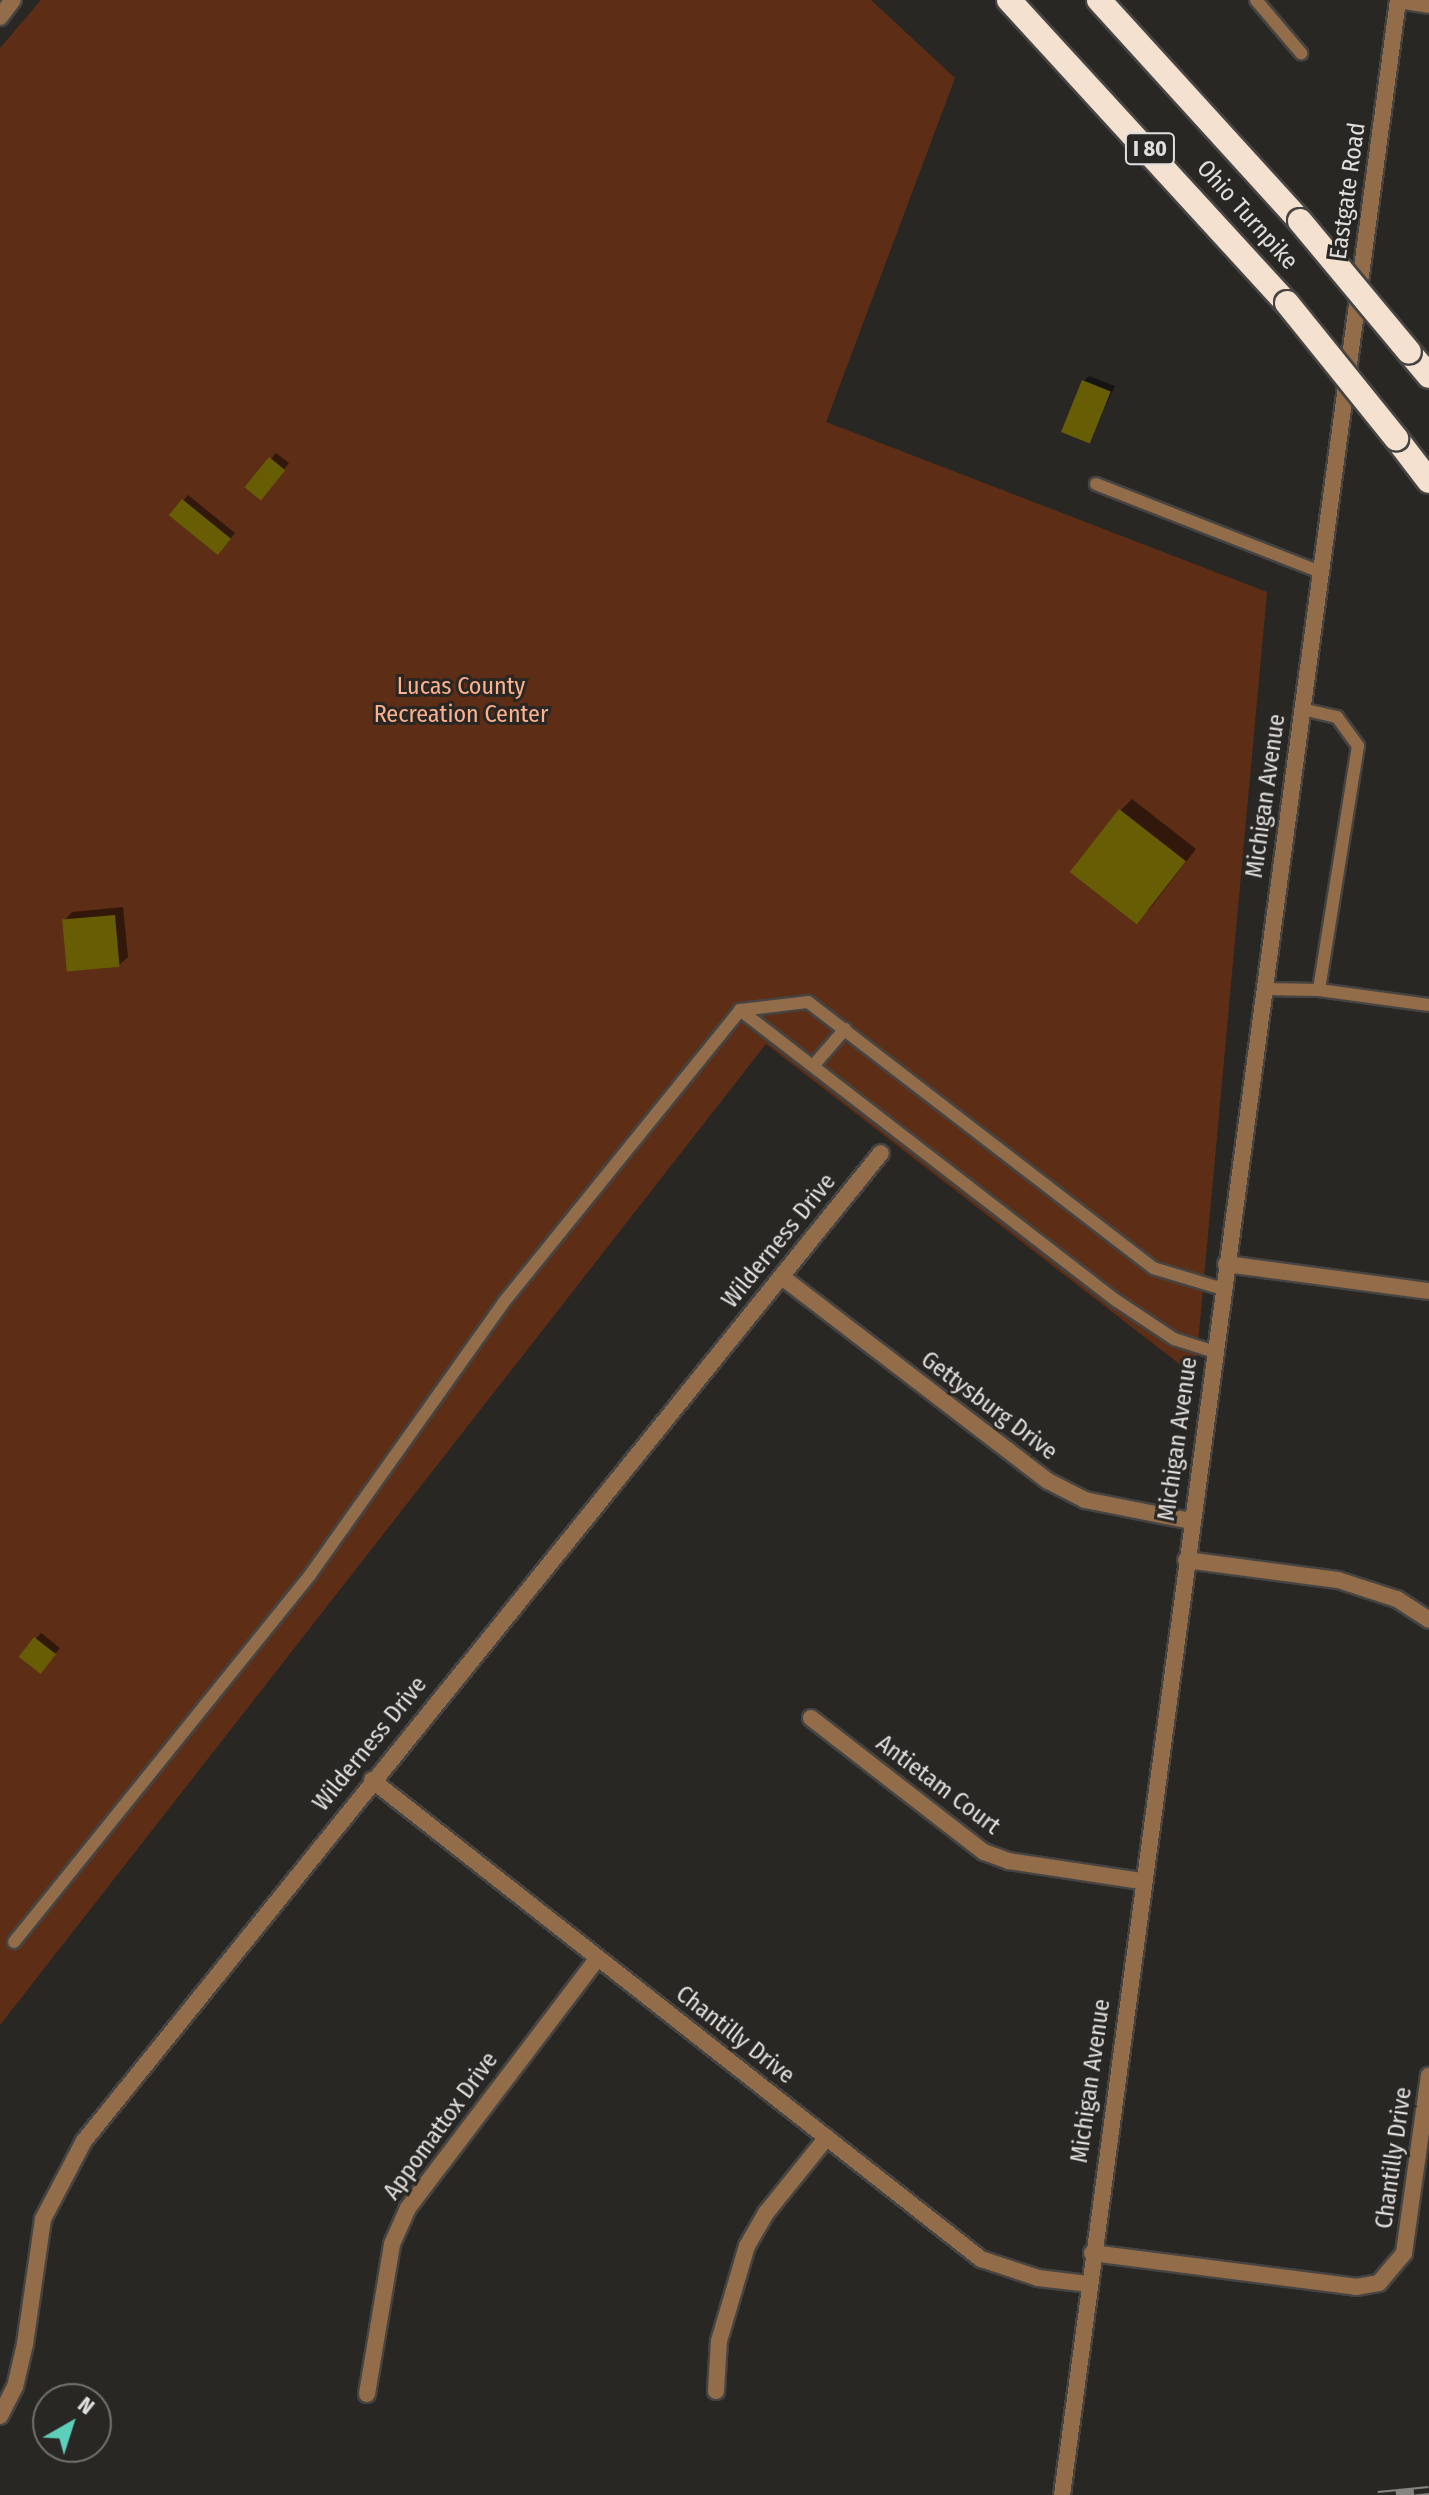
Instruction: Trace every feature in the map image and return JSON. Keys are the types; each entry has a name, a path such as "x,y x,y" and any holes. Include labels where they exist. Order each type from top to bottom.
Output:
{"highway":[{"name":"Ohio Turnpike","path":"1009,0 1287,303 1429,481"},
{"name":"Ohio Turnpike","path":"1099,0 1300,221 1429,376"}],"street":[{"path":"0,17 13,0"},
{"path":"1398,0 1429,5"},
{"name":"Eastgate Road","path":"1345,389 1398,0"},
{"name":"Michigan Avenue","path":"1062,2495 1092,2253 1345,389"},
{"name":"Wilderness Drive","path":"0,2416 15,2387 43,2219 60,2178 84,2141 372,1780 881,1153"},
{"path":"1226,1264 1429,1291"},
{"name":"Gettysburg Drive","path":"782,1277 1058,1487 1085,1500 1191,1521"},
{"path":"1186,1560 1338,1580 1397,1599 1429,1620"},
{"name":"Antietam Court","path":"811,1718 984,1852 1142,1881"},
{"name":"Chantilly Drive","path":"372,1780 981,2259 1038,2278 1088,2284"},
{"name":"Appomattox Drive","path":"367,2394 392,2244 408,2208 598,1958"},
{"name":"Chantilly Drive","path":"1092,2253 1356,2287 1379,2283 1404,2253 1429,2076"},
{"path":"716,2391 719,2341 747,2246 766,2213 827,2137"}],"lane":[{"path":"1256,0 1301,53"},
{"path":"1096,484 1321,572"},
{"path":"1302,709 1337,717 1358,746 1319,990"},
{"path":"1264,989 1319,990 1429,1005"},
{"path":"14,1942 310,1575 503,1303 740,1010 808,1002 1153,1268 1223,1289"},
{"path":"740,1010 1117,1301 1174,1339 1215,1352"},
{"path":"813,1066 845,1029"}],"green space":[{"name":"Lucas County Recreation Center","path":"41,0 871,0 955,78 826,422 1267,592 1195,1376 766,1044 0,2025 0,48"}],"building":[{"path":"1082,380 1111,392 1090,444 1061,432"},
{"path":"269,457 285,470 261,501 244,487"},
{"path":"182,499 231,539 218,555 169,515"},
{"path":"1119,809 1186,861 1137,924 1070,872"},
{"path":"115,915 120,967 67,971 62,920"},
{"path":"34,1637 56,1654 41,1674 19,1657"}],"railway":[{"path":"1378,2495 1429,2490"}]}
